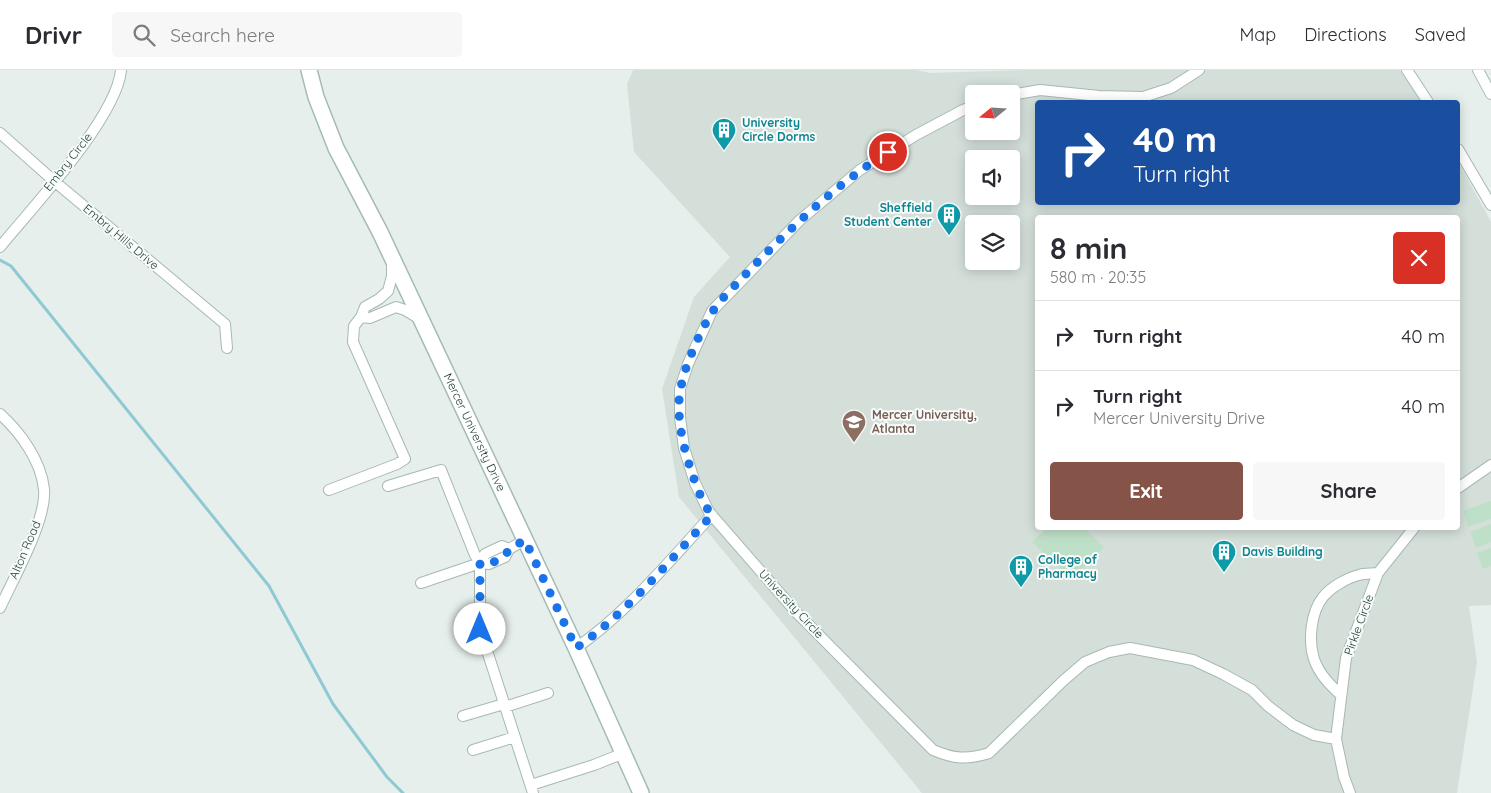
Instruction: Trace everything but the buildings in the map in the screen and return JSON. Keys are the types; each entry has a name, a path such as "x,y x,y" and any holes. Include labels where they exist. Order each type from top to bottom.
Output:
{"street":[{"name":"Embry Circle","path":"0,247 81,148 108,107 120,79 121,70"},
{"name":"Mercer University Drive","path":"309,70 316,97 336,148 421,319 576,648 641,793"},
{"path":"1020,93 1040,90 1099,96 1143,97 1171,88 1199,70"},
{"path":"1407,70 1427,100"},
{"path":"1478,70 1491,94"},
{"name":"University Circle","path":"965,109 916,135 860,170 800,220 712,311 688,364 680,389 680,417 684,448 695,483 712,515 797,613 933,750 945,755 959,758 974,758 989,753 1085,662 1109,652 1130,648 1193,660 1252,690 1268,706 1293,725 1314,735 1336,739"},
{"name":"Embry Hills Drive","path":"0,133 54,181 225,324 227,348"},
{"path":"1460,152 1491,205"},
{"path":"329,490 397,464 405,459 353,342 354,326 361,317 365,307 388,291 392,276 391,256"},
{"path":"382,296 389,310"},
{"path":"361,317 370,318 396,307 421,319"},
{"name":"Alton Road","path":"0,414 25,442 40,471 44,491 41,511 32,537 0,608"},
{"path":"1460,487 1491,465"},
{"path":"388,486 441,470 475,556 480,563 480,629 532,789 624,753"},
{"path":"576,648 593,636 635,598 712,515"},
{"name":"Pirkle Circle","path":"1350,793 1344,778 1336,739 1346,658 1378,573 1412,530"},
{"path":"421,583 480,563 490,564 505,556 509,549 525,540"},
{"path":"1341,695 1323,677 1314,659 1310,640 1312,622 1323,597 1343,581 1360,574 1378,573"},
{"path":"462,716 548,693"},
{"path":"473,750 515,737"}],"shaded area":[{"name":"Mercer University, Atlanta","path":"633,70 916,70 930,73 1028,70 1400,70 1421,100 1035,100 1035,205 1460,205 1460,165 1491,222 1491,605 1469,606 1477,662 1457,793 922,793 679,497 662,389 694,297 730,257 634,152 627,84"}],"green space":[{"path":"1491,501 1491,519 1468,527 1463,511"},
{"path":"1491,524 1491,542 1476,548 1470,532"},
{"path":"1045,530 1086,530 1104,547 1071,580 1032,542"},
{"path":"1491,548 1491,566 1483,569 1477,553"}],"waterway":[{"path":"0,260 11,266 269,586 333,704 387,777 403,793"}],"place":[{"name":"University Circle Dorms","path":"724,151"},
{"name":"Sheffield Student Center","path":"949,236"},
{"name":"Mercer University, Atlanta","path":"854,443"},
{"name":"Davis Building","path":"1224,573"},
{"name":"College of Pharmacy","path":"1021,588"}],"route":[{"path":"480,629 480,563 490,564 505,556 509,549 525,540 576,648 593,636 635,598 712,515 695,483 684,448 680,417 680,389 698,339 712,311 736,284 800,220 860,170 888,152"}]}
